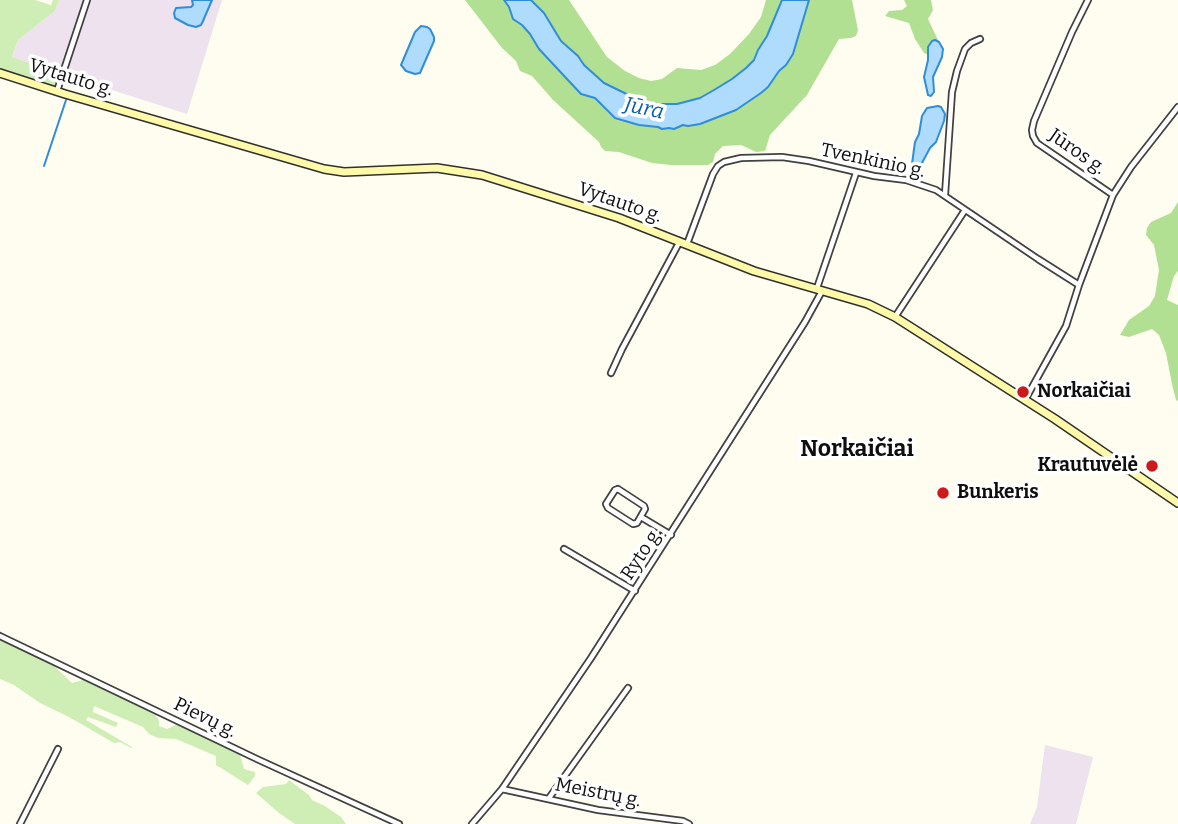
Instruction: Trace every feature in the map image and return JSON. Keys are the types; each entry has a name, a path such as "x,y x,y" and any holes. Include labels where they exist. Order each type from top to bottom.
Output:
{"main road":[{"name":"Vytauto g.","path":"0,73 324,169 352,172 437,168 471,172 599,212 754,271 868,304 895,317 1025,400 1178,503"}],"street":[{"path":"57,91 87,0"},
{"name":"Jūros g.","path":"1025,400 1063,332 1113,195 1037,143 1032,130 1088,0"},
{"path":"945,195 952,92 965,49 980,39"},
{"path":"1113,195 1131,167 1178,107"},
{"name":"Tvenkinio g.","path":"683,243 718,166 741,158 782,157 915,182 945,195 1079,285"},
{"name":"Ryto g.","path":"472,824 502,789 573,687 805,322 820,289 856,173"},
{"path":"895,317 965,210"},
{"path":"611,373 648,298 683,243"},
{"path":"618,489 644,506 641,517 633,524 608,508 606,504 615,490 618,489"},
{"path":"641,517 671,535"},
{"path":"564,549 635,591"},
{"name":"Pievų g.","path":"0,636 399,824"},
{"path":"549,799 628,688"},
{"path":"20,824 58,748"},
{"name":"Meistrų g.","path":"502,789 598,810 689,824"}],"shaded area":[{"path":"59,0 222,0 187,114 12,58 18,40 55,11"},
{"path":"1045,745 1093,757 1076,824 1030,824 1037,807"}],"green space":[{"path":"0,0 35,0 51,5 53,0 59,0 55,11 18,40 12,57 45,69 44,73 57,77 54,87 0,69"},
{"path":"465,0 504,0 513,19 522,25 539,49 581,94 595,98 610,114 639,125 662,129 726,114 768,87 793,54 809,0 852,0 858,30 856,36 839,39 807,95 770,135 765,151 756,152 741,145 723,146 708,165 671,165 605,151 532,76 520,71 516,61 502,48"},
{"path":"531,0 569,0 607,57 625,71 651,81 662,79 677,68 701,70 715,65 749,34 761,17 766,0 782,0 767,36 754,60 746,68 700,98 677,104 657,104 641,101 604,83 561,41 544,13"},
{"path":"904,0 931,0 933,10 928,19 939,42 936,40 928,55 915,39 909,23 885,16 889,11 902,10 907,6"},
{"path":"1178,202 1178,271 1167,300 1178,305 1178,401 1159,335 1152,329 1129,337 1120,335 1129,320 1149,306 1155,296 1159,270 1154,245 1146,235 1147,228 1151,222 1171,213"},
{"path":"0,639 50,662 72,683 83,680 155,714 159,726 167,729 178,724 240,755 244,769 255,772 255,776 248,785 216,765 216,756 176,739 158,738 143,727 94,706 93,712 118,723 116,727 88,717 86,720 132,747 120,742 114,743 0,679"},
{"path":"289,780 312,800 341,817 346,824 295,824 256,793 263,787 286,784"}],"water":[{"path":"192,0 212,0 201,25 196,27 175,18 174,13 176,8 191,7"},
{"name":"Jūra","path":"504,0 531,0 544,13 561,41 604,83 641,101 677,104 700,98 746,68 754,60 767,36 782,0 809,0 793,54 768,87 736,110 700,124 662,129 615,118 595,98 581,94 539,49 522,25 513,19"},
{"path":"421,26 430,29 434,41 420,73 415,74 406,71 401,65 415,32"},
{"path":"935,40 943,49 933,77 934,92 931,96 928,95 924,77 928,47"},
{"path":"938,106 945,114 944,121 936,142 915,176 911,172 922,116 927,108"}],"waterway":[{"path":"44,166 66,100"}],"place":[{"name":"Norkaičiai","path":"1023,392"},
{"name":"Krautuvėlė","path":"1152,466"},
{"name":"Bunkeris","path":"943,493"}],"district":[{"name":"Norkaičiai","path":"857,450"}]}
